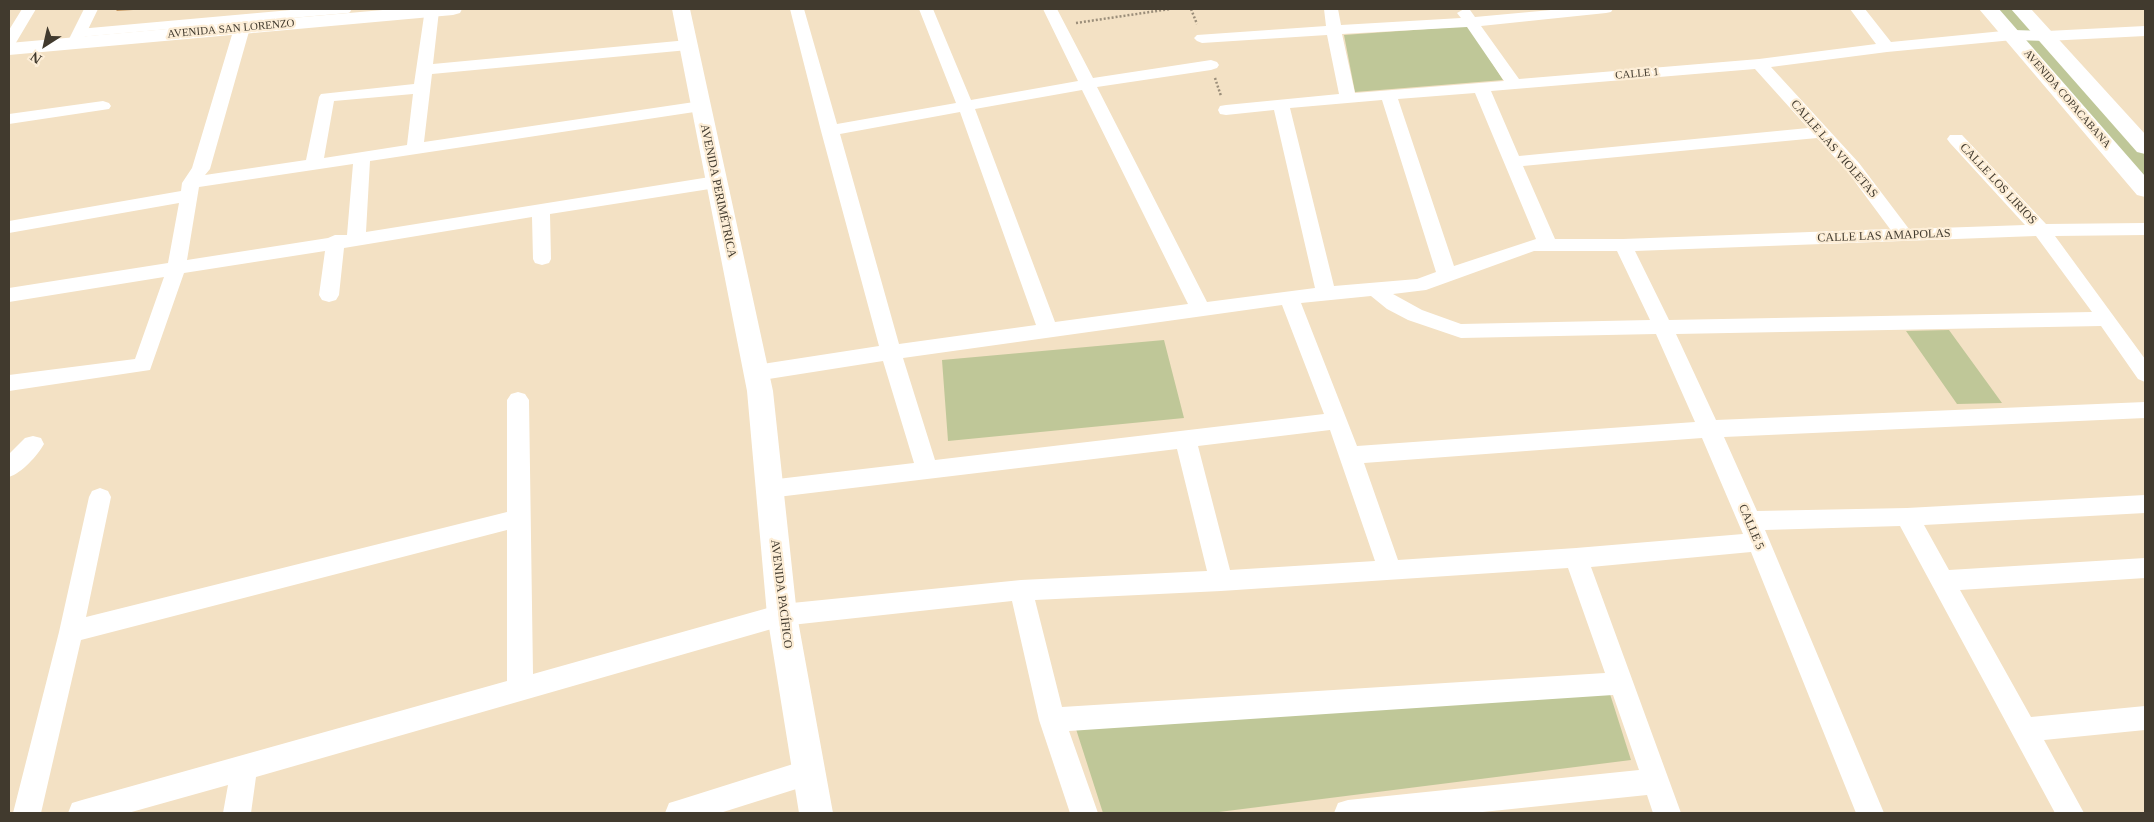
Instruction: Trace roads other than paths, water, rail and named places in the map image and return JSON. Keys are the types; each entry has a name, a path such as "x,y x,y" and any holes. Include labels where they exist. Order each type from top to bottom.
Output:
{"main road":[{"name":"AVENIDA COPACABANA","path":"1989,9 2145,190"},
{"path":"2021,9 2145,147"}],"street":[{"path":"9,43 30,9"},
{"path":"77,38 91,9"},
{"name":"AVENIDA SAN LORENZO","path":"9,49 77,38 242,28 453,9"},
{"name":"AVENIDA PERIMÉTRICA","path":"681,9 756,373"},
{"path":"797,9 891,352 927,470"},
{"path":"926,9 966,107 1048,331"},
{"path":"1050,9 1201,310"},
{"path":"1331,9 1348,98"},
{"path":"1462,9 1514,84"},
{"path":"1202,38 1472,22 1606,9"},
{"path":"1856,9 1887,48"},
{"path":"415,150 431,11"},
{"path":"9,383 143,365 177,266 190,189 201,168 242,28"},
{"name":"CALLE 1","path":"1226,110 1759,64 1887,48 2013,36 2145,31"},
{"path":"424,70 688,45"},
{"name":"CALLE LAS VIOLETAS","path":"1759,64 1853,167 1905,236"},
{"path":"829,131 1088,84 1211,65"},
{"path":"1481,87 1548,245"},
{"path":"314,165 327,97 422,88"},
{"path":"1388,95 1447,275"},
{"path":"1281,104 1326,293"},
{"path":"9,119 103,106"},
{"path":"9,227 314,165 701,106"},
{"path":"1513,162 1822,132"},
{"name":"CALLE LOS LIRIOS","path":"1956,139 2041,230 2108,319 2145,374"},
{"path":"356,238 362,158"},
{"path":"9,294 716,182"},
{"path":"541,209 542,259"},
{"name":"CALLE LAS AMAPOLAS","path":"756,373 891,352 1289,297 1419,285 1533,245 1623,245 2041,230 2145,229"},
{"path":"330,295 335,242"},
{"name":"CALLE 5","path":"1623,245 1663,326 1791,617 1870,813"},
{"path":"1375,289 1393,305 1406,312 1461,331 2108,319"},
{"path":"1289,297 1350,455 1390,569"},
{"name":"AVENIDA PACÍFICO","path":"756,373 782,615 816,813"},
{"path":"518,400 520,689"},
{"path":"1350,455 1709,429 2145,410"},
{"path":"769,489 1337,421"},
{"path":"1185,439 1221,581"},
{"path":"9,468 33,444"},
{"path":"27,813 71,632 100,497"},
{"path":"82,813 782,615 1021,590 1221,581 1576,558 1752,532 1907,517 2145,504"},
{"path":"1907,517 2070,813"},
{"path":"71,632 519,518"},
{"path":"1576,558 1667,813"},
{"path":"1943,581 2145,568"},
{"path":"1021,590 1052,720 1084,813"},
{"path":"1052,720 1622,683"},
{"path":"2024,730 2145,718"},
{"path":"237,813 244,767"},
{"path":"679,813 809,772"},
{"path":"1348,813 1656,780"}],"lane":[{"path":"77,38 347,9"}]}
